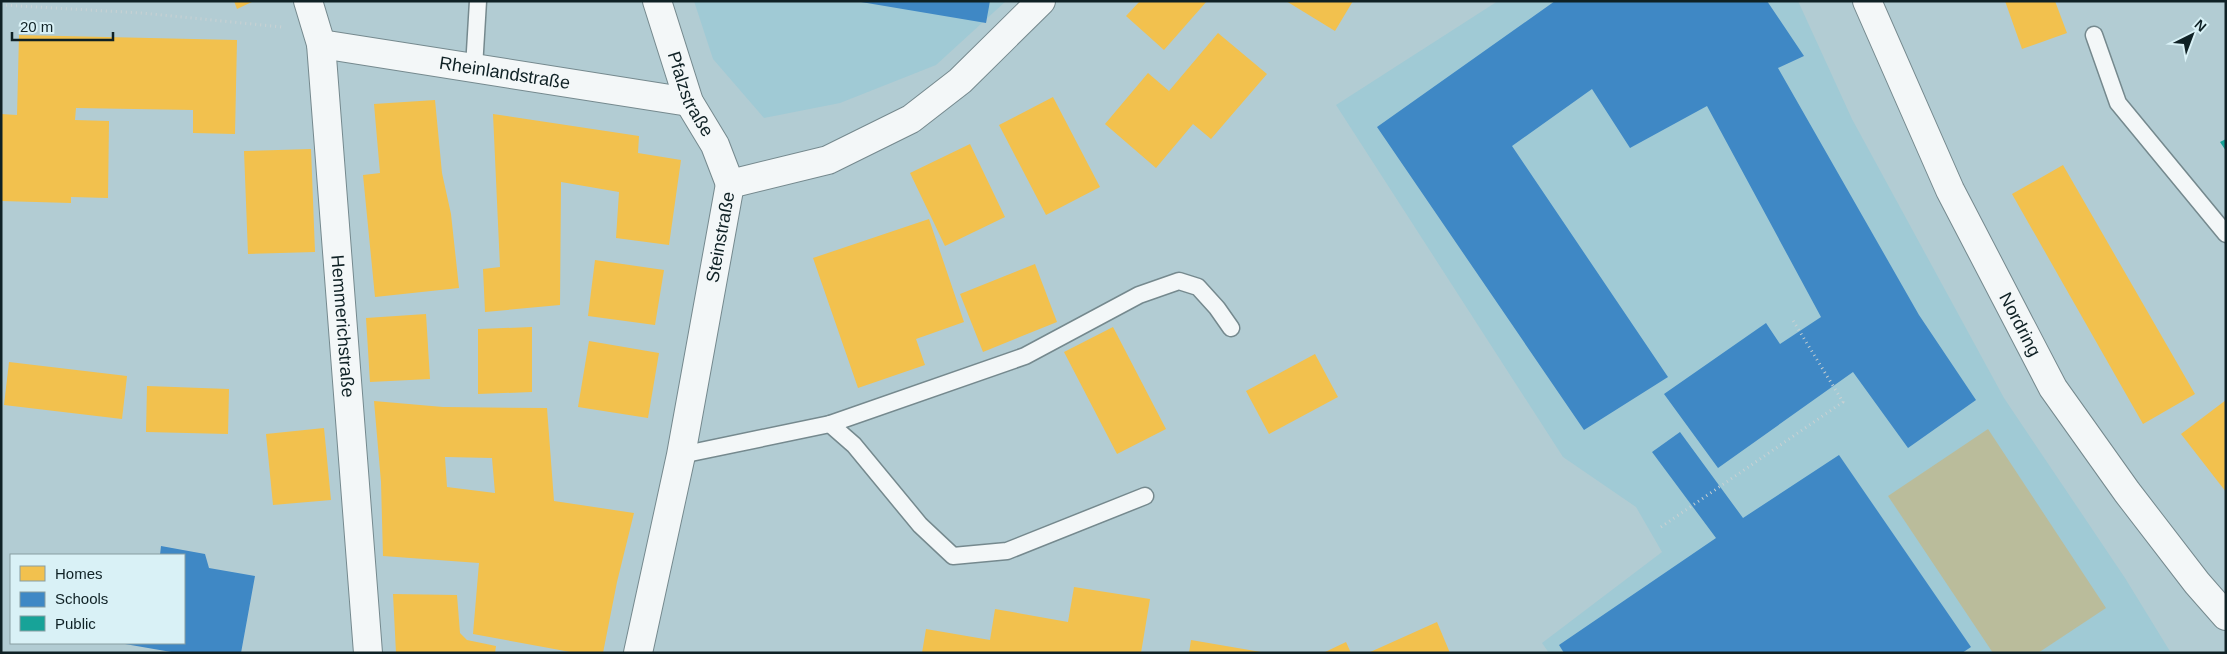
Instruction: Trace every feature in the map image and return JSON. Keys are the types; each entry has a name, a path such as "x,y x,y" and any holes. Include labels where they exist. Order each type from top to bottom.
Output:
{"street":[{"name":"Hemmerichstraße","path":"308,1 319,37 368,653"},
{"name":"Pfalzstraße","path":"657,1 689,102 716,145 730,184"},
{"name":"Steinstraße","path":"638,653 681,455 730,184 828,160 911,119 960,81 1041,1"},
{"name":"Nordring","path":"1867,1 1950,190 2053,388 2127,492 2197,583 2226,616"},
{"name":"Rheinlandstraße","path":"319,37 474,68 689,102"}],"lane":[{"path":"474,68 478,1"},
{"path":"2094,35 2118,103 2226,234"},
{"path":"681,455 830,424 1025,356 1139,295 1179,281 1198,287 1217,308 1231,328"},
{"path":"830,424 854,445 920,524 953,556 1006,551 1145,496"}],"path":[{"path":"1,5 142,13 319,37"},
{"path":"1661,527 1843,402 1792,319"}],"shaded area":[{"path":"694,1 1006,1 936,65 840,103 764,118 713,59"},
{"path":"1498,1 1798,1 1852,119 2004,398 2125,578 2171,653 1549,653 1542,643 1662,552 1636,507 1563,457 1336,105"}],"green space":[{"path":"1988,429 2106,608 2038,653 1993,653 1888,496"}],"building: Homes":[{"path":"234,1 254,1 237,9"},
{"path":"1140,1 1207,1 1164,50 1126,16"},
{"path":"1286,1 1353,1 1335,31"},
{"path":"2005,1 2055,1 2067,33 2022,49"},
{"path":"1218,33 1267,74 1211,139 1193,124 1156,168 1105,124 1148,73 1169,91"},
{"path":"19,35 237,40 235,134 193,133 193,110 76,108 75,120 109,121 108,198 71,197 71,203 1,201 1,114 17,115"},
{"path":"1053,97 1100,187 1046,215 999,125"},
{"path":"435,100 442,173 451,214 459,288 375,297 363,175 380,173 374,104"},
{"path":"493,114 639,136 638,153 681,160 669,245 616,238 619,192 561,182 560,305 485,312 483,269 500,267"},
{"path":"970,144 1005,217 945,246 910,173"},
{"path":"311,149 315,252 248,254 244,151"},
{"path":"2063,165 2195,394 2143,424 2012,194"},
{"path":"929,219 964,322 916,339 925,365 858,388 813,258"},
{"path":"595,260 664,270 655,325 588,316"},
{"path":"1035,264 1057,322 983,352 960,294"},
{"path":"426,314 430,379 370,382 366,318"},
{"path":"532,327 532,392 478,394 478,329"},
{"path":"1113,327 1166,429 1117,454 1064,352"},
{"path":"589,341 659,353 648,418 578,407"},
{"path":"1315,354 1338,397 1269,434 1246,391"},
{"path":"9,362 127,376 122,419 4,405"},
{"path":"147,386 229,389 228,434 146,432"},
{"path":"2226,400 2226,492 2181,434"},
{"path":"374,401 443,407 547,408 554,501 634,513 617,582 603,653 576,653 473,634 479,563 383,556 381,482","holes":["445,457 492,458 495,493 447,487"]},
{"path":"324,428 331,500 273,505 266,434"},
{"path":"1074,587 1150,599 1141,653 922,653 926,629 990,640 995,609 1068,622"},
{"path":"393,594 457,595 460,633 467,640 496,646 495,653 396,653"},
{"path":"1437,622 1450,653 1368,653"},
{"path":"1191,640 1261,652 1261,653 1189,653"},
{"path":"1346,642 1351,653 1323,653"}],"building: Schools":[{"path":"855,1 990,1 986,23"},
{"path":"1555,1 1767,1 1804,56 1778,68 1919,315 1976,400 1908,448 1853,372 1718,468 1664,394 1766,323 1780,344 1821,317 1707,106 1630,148 1592,89 1512,146 1668,377 1584,430 1377,127"},
{"path":"1680,432 1743,518 1839,455 1971,647 1962,653 1564,653 1559,645 1716,538 1652,452"},
{"path":"161,546 205,554 209,568 255,576 241,653 177,653 125,644 185,644 185,554 160,554"}],"building: Public":[{"path":"2226,139 2226,151 2220,142"}]}
